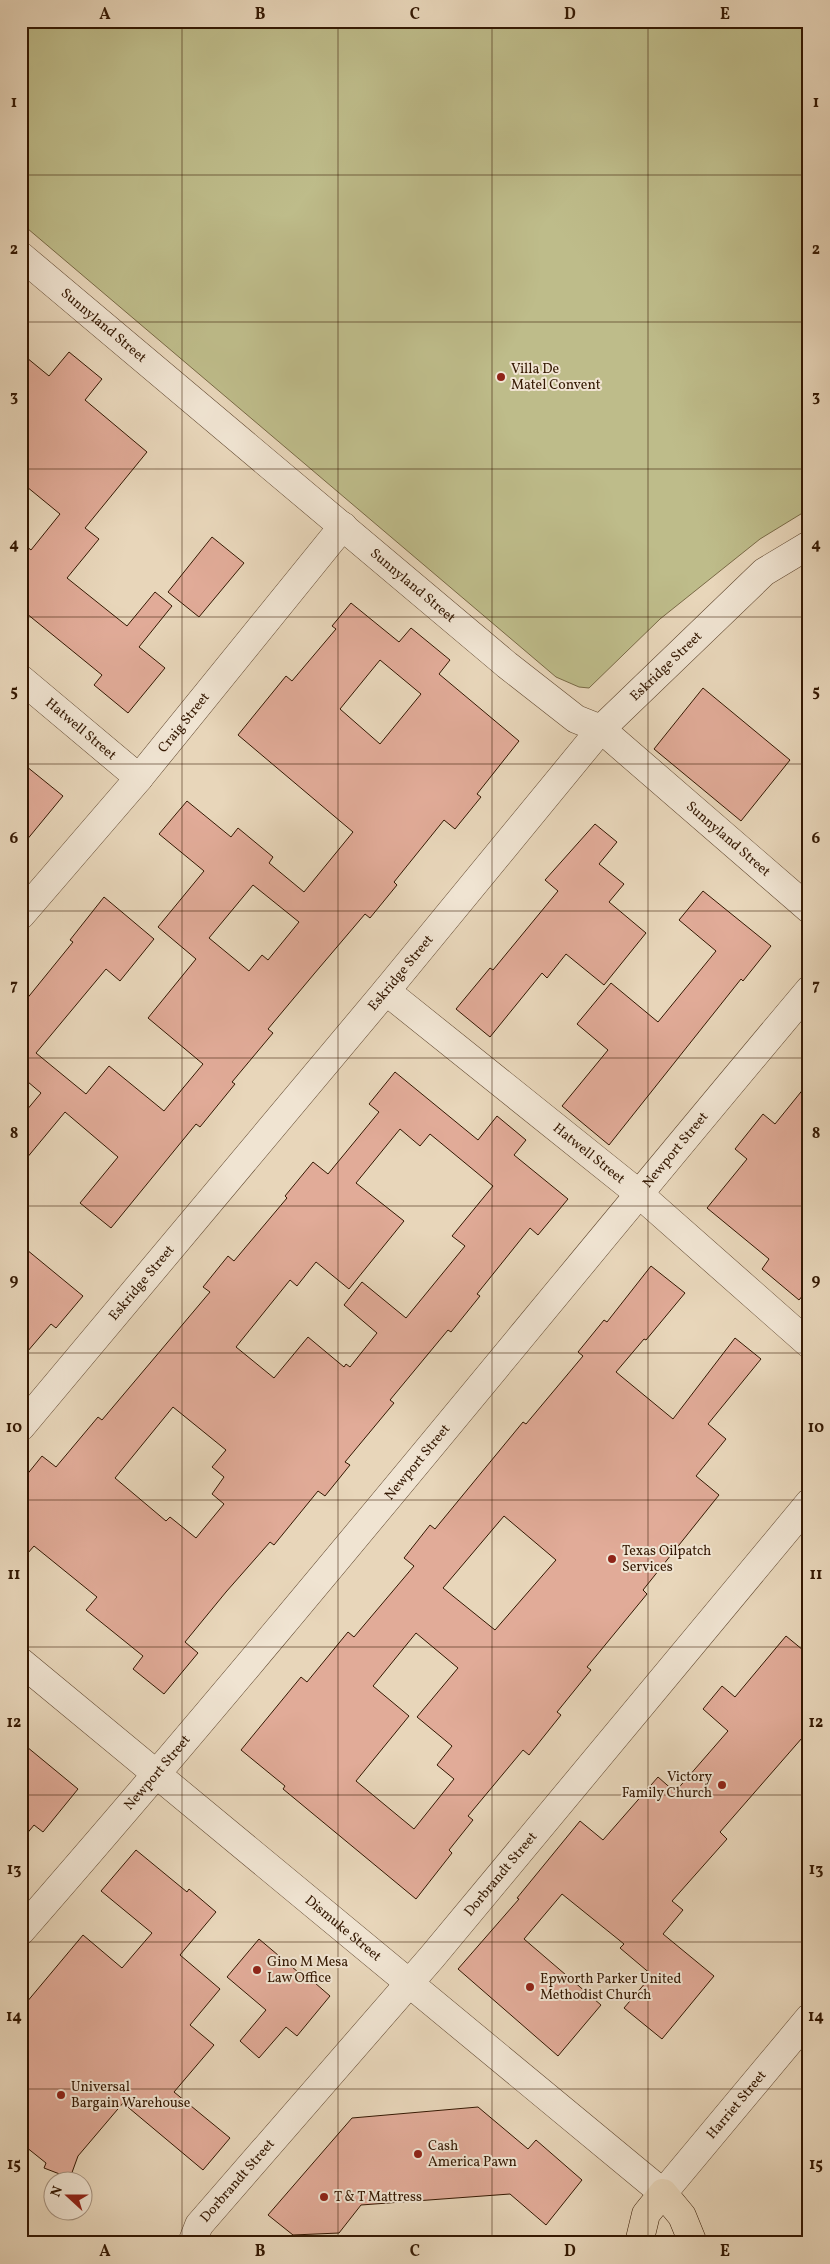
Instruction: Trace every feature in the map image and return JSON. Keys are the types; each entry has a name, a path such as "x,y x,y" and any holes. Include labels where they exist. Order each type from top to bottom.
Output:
{"main road":[{"path":"639,2243 646,2214 663,2193 682,2216 693,2243"}],"street":[{"name":"Sunnyland Street","path":"21,256 508,664 576,719 601,729 809,910"},
{"name":"Craig Street","path":"21,915 139,778 343,526"},
{"name":"Eskridge Street","path":"21,1427 601,729 764,572 809,545"},
{"name":"Hatwell Street","path":"21,679 139,778"},
{"name":"Hatwell Street","path":"386,990 638,1193 809,1344"},
{"name":"Newport Street","path":"21,1931 157,1776 638,1193 809,990"},
{"name":"Dorbrandt Street","path":"192,2243 199,2225 409,1985 809,1503"},
{"name":"Dismuke Street","path":"21,1662 409,1985 663,2193"},
{"name":"Harriet Street","path":"663,2193 809,2018"}],"shaded area":[{"name":"Villa De Matel Convent","path":"21,21 809,21 809,509 760,539 660,619 589,688 579,687 556,677 21,223"}],"building":[{"path":"69,352 102,379 85,400 147,452 85,528 99,539 67,578 127,626 155,592 172,606 139,647 165,668 128,713 94,685 102,675 21,609 21,542 31,550 60,514 21,482 21,353 49,376"},
{"path":"212,537 244,563 199,617 168,592"},
{"path":"351,603 399,642 411,628 450,660 439,674 519,741 477,794 481,797 455,829 444,820 394,882 397,885 370,918 365,914 314,974 268,1029 273,1033 232,1082 235,1084 200,1127 196,1124 111,1228 80,1203 118,1157 65,1112 21,1165 21,1117 41,1093 21,1076 21,1006 73,942 70,940 104,897 154,939 120,981 106,969 36,1053 86,1094 109,1066 164,1111 203,1064 148,1018 196,959 158,927 204,871 159,834 187,801 231,837 238,828 273,857 269,863 304,892 353,832 238,735 286,676 292,681 336,629 332,626","holes":["380,660 421,694 380,744 340,709","253,885 299,922 268,960 262,955 249,971 209,938"]},
{"path":"703,688 790,760 741,821 654,749"},
{"path":"21,762 63,796 21,847"},
{"path":"595,824 617,842 599,864 624,884 609,902 646,933 604,985 566,954 547,978 542,973 490,1037 456,1009 490,968 493,970 558,891 545,880"},
{"path":"703,891 771,946 743,981 741,979 609,1145 562,1106 608,1050 577,1024 611,983 658,1022 716,951 679,920"},
{"path":"395,1072 478,1140 497,1116 526,1140 514,1155 568,1199 538,1235 530,1228 477,1294 480,1296 451,1332 448,1330 390,1400 394,1403 345,1462 350,1465 325,1496 318,1491 274,1545 270,1542 185,1642 198,1653 164,1694 133,1669 143,1656 86,1610 97,1597 34,1546 21,1561 21,1482 42,1456 56,1467 98,1417 102,1420 210,1292 203,1287 228,1256 234,1261 287,1198 285,1196 313,1162 328,1174 379,1112 369,1104","holes":["400,1129 420,1146 430,1134 493,1186 452,1236 465,1246 406,1318 362,1282 344,1305 377,1333 350,1367 346,1364 344,1367 308,1337 274,1378 236,1347 290,1280 297,1286 316,1262 349,1289 404,1221 356,1183","173,1407 226,1450 212,1467 224,1477 212,1494 224,1504 196,1538 170,1517 166,1521 115,1478"]},
{"path":"809,1082 809,1288 799,1300 762,1269 769,1259 707,1208 747,1159 735,1149 763,1114 775,1124"},
{"path":"21,1245 83,1296 56,1328 51,1324 21,1359"},
{"path":"651,1266 685,1293 646,1340 644,1339 616,1372 673,1419 735,1338 761,1359 708,1424 726,1439 696,1476 719,1495 643,1590 647,1594 587,1667 591,1670 557,1712 561,1715 529,1755 523,1750 468,1816 473,1820 449,1850 452,1853 416,1899 283,1789 285,1786 241,1750 301,1677 307,1682 348,1632 354,1637 414,1566 404,1558 430,1525 435,1529 523,1422 526,1424 583,1356 578,1352 604,1320 607,1322","holes":["504,1516 556,1560 495,1630 443,1588","416,1633 458,1668 417,1717 452,1746 437,1765 454,1779 414,1829 356,1781 409,1716 373,1686"]},
{"path":"786,1636 809,1655 809,1730 720,1832 727,1839 672,1901 683,1910 663,1934 714,1976 662,2039 624,2008 652,1975 620,1948 624,1944 562,1894 524,1939 601,2005 558,2056 458,1969 519,1899 517,1898 580,1821 603,1840 658,1777 675,1792 728,1731 703,1709 722,1686 735,1697"},
{"path":"21,1742 78,1789 43,1832 34,1825 21,1841"},
{"path":"136,1850 187,1892 189,1889 216,1912 180,1955 220,1989 190,2025 214,2045 174,2092 230,2138 203,2170 123,2103 78,2156 72,2172 54,2172 44,2168 46,2163 21,2143 21,2009 83,1935 122,1968 152,1933 101,1891"},
{"path":"259,1939 330,1996 297,2036 286,2027 259,2058 240,2041 266,2010 227,1977"},
{"path":"478,2107 528,2149 536,2140 582,2180 546,2225 510,2194 361,2205 339,2233 293,2235 268,2215 352,2118"}],"place":[{"name":"Villa De Matel Convent","path":"501,377"},
{"name":"Texas Oilpatch Services","path":"612,1559"},
{"name":"Victory Family Church","path":"722,1785"},
{"name":"Gino M Mesa Law Office","path":"257,1970"},
{"name":"Epworth Parker United Methodist Church","path":"530,1987"},
{"name":"Universal Bargain Warehouse","path":"61,2095"},
{"name":"Cash America Pawn","path":"418,2154"},
{"name":"T & T Mattress","path":"324,2197"}]}
